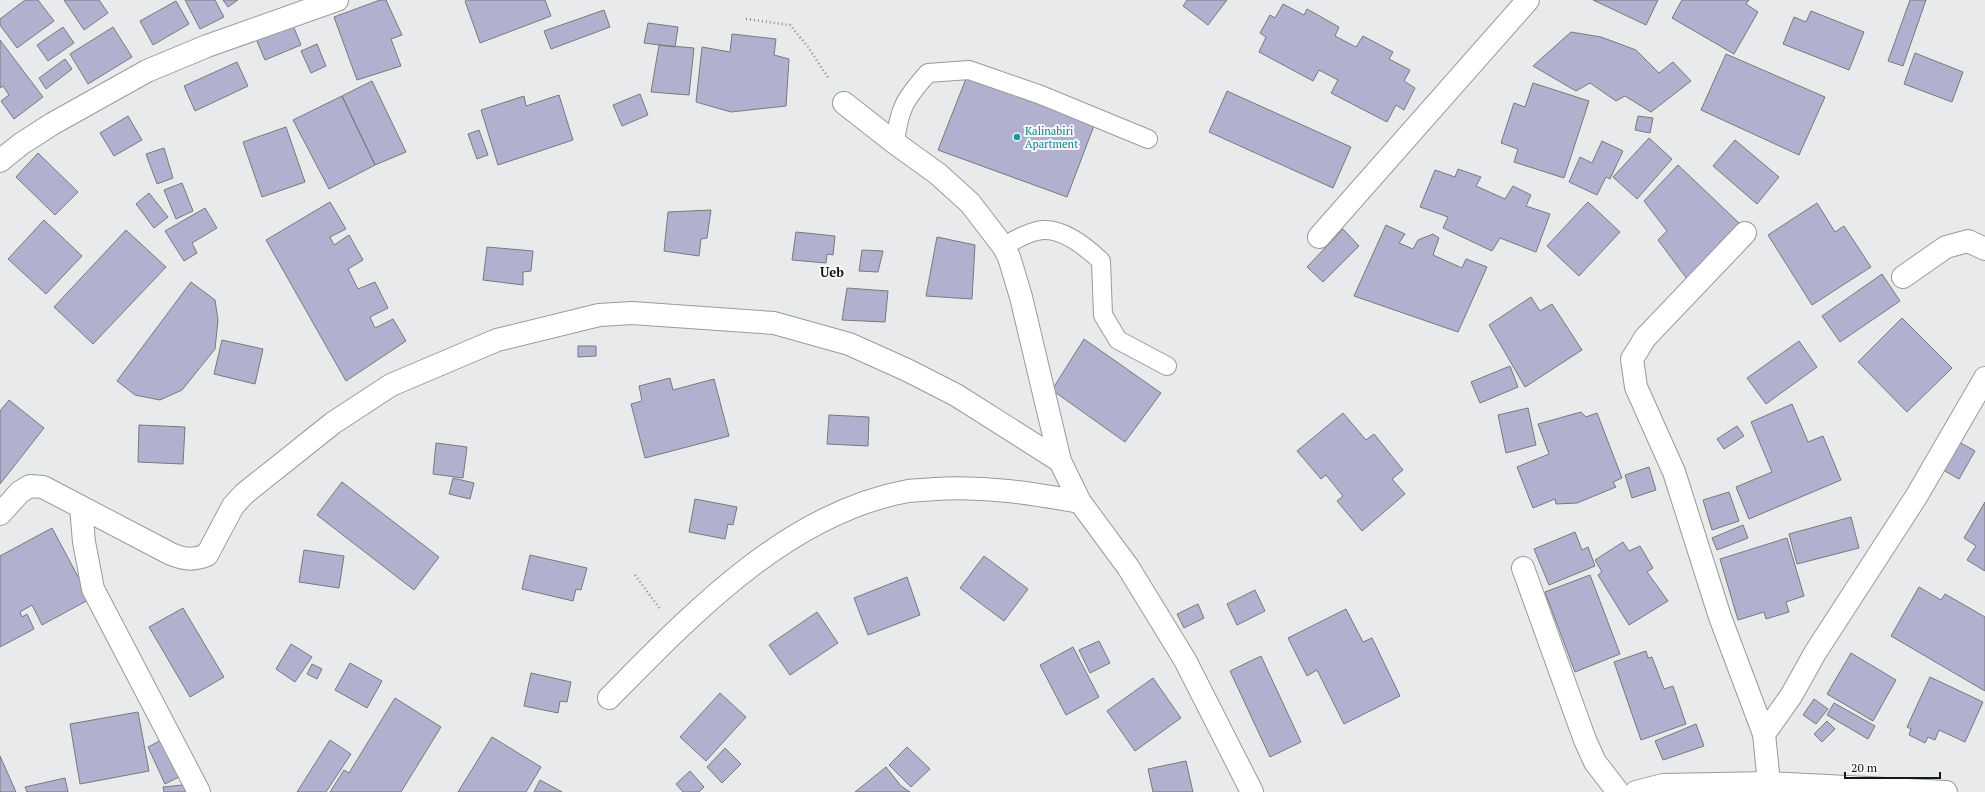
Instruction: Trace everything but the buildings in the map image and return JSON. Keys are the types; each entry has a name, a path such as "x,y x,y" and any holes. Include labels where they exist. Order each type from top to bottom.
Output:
{"street":[{"path":"0,162 21,144 52,124 147,71 207,46 337,0"},
{"path":"1319,237 1528,0"},
{"path":"844,103 938,174 970,203 1003,246 1009,257 1021,297 1060,461 1080,502 1128,568 1185,660 1252,792"},
{"path":"1745,233 1646,338 1632,359 1636,387 1674,472 1720,616 1764,734 1769,783"},
{"path":"1903,277 1946,248 1968,241 1985,249"},
{"path":"0,514 20,492 30,486 43,487 171,554 183,559 196,559 207,555 233,506 244,494 333,423 391,385 497,340 599,315 632,313 774,323 849,344 907,370 956,395 1060,461"},
{"path":"1764,734 1791,696 1815,653 1916,497 1985,378"},
{"path":"609,698 676,630 765,555 828,516 870,500 909,491 963,488 1006,490 1080,502"},
{"path":"81,507 84,542 93,589 199,792"},
{"path":"1523,568 1585,740 1595,762 1618,792"},
{"path":"1636,792 1664,785 1769,783 1946,792"}],"lane":[{"path":"895,143 898,119 908,96 928,73 969,70 1041,95 1148,139"},
{"path":"1003,246 1038,230 1055,232 1081,242 1101,261 1103,315 1118,340 1167,366"}],"path":[{"path":"746,20 790,25 808,47 844,103"},
{"path":"636,575 676,630"}],"place":[{"name":"Kalinabiri Apartment","path":"1017,137"}],"district":[{"name":"Ueb","path":"832,272"}]}
